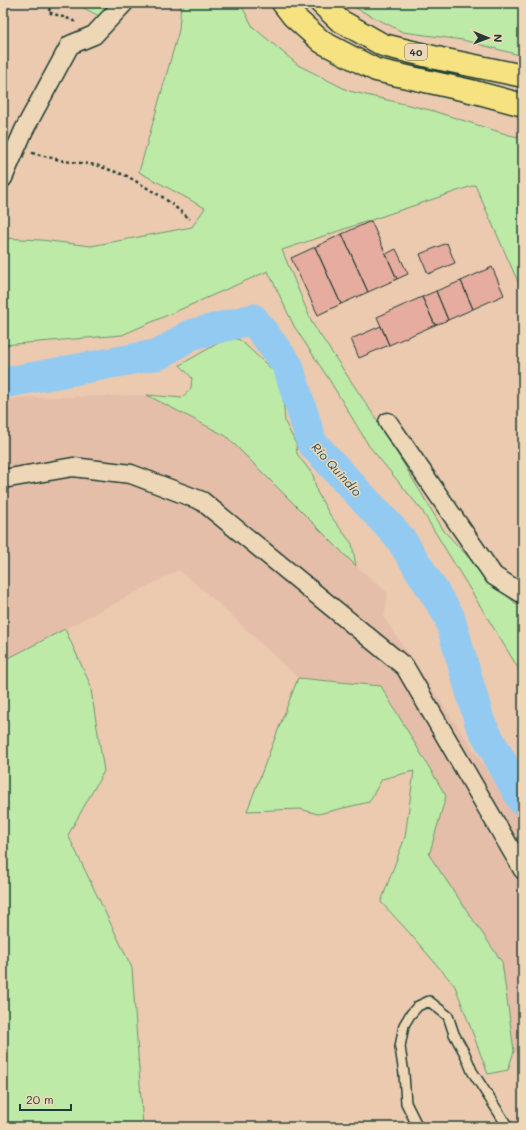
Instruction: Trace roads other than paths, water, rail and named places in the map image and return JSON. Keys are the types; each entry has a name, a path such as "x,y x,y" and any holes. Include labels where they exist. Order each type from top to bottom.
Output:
{"main road":[{"path":"284,3 293,16 322,42 376,70 475,92 523,105"},
{"name":"40","path":"321,3 339,20 384,45 523,76"}],"street":[{"path":"3,178 24,130 70,45 94,35 124,3"},
{"path":"388,422 494,576 523,594"},
{"path":"3,479 73,467 131,474 202,501 405,667 523,870"}],"lane":[{"path":"418,1127 406,1103 400,1047 404,1025 410,1015 418,1006 429,1001 448,1016 454,1034 472,1071 508,1127"}],"waterway":[{"name":"Río Quindío","path":"3,383 160,354 190,335 253,319 288,366 312,443 400,538 449,616 480,723 523,801"}]}
